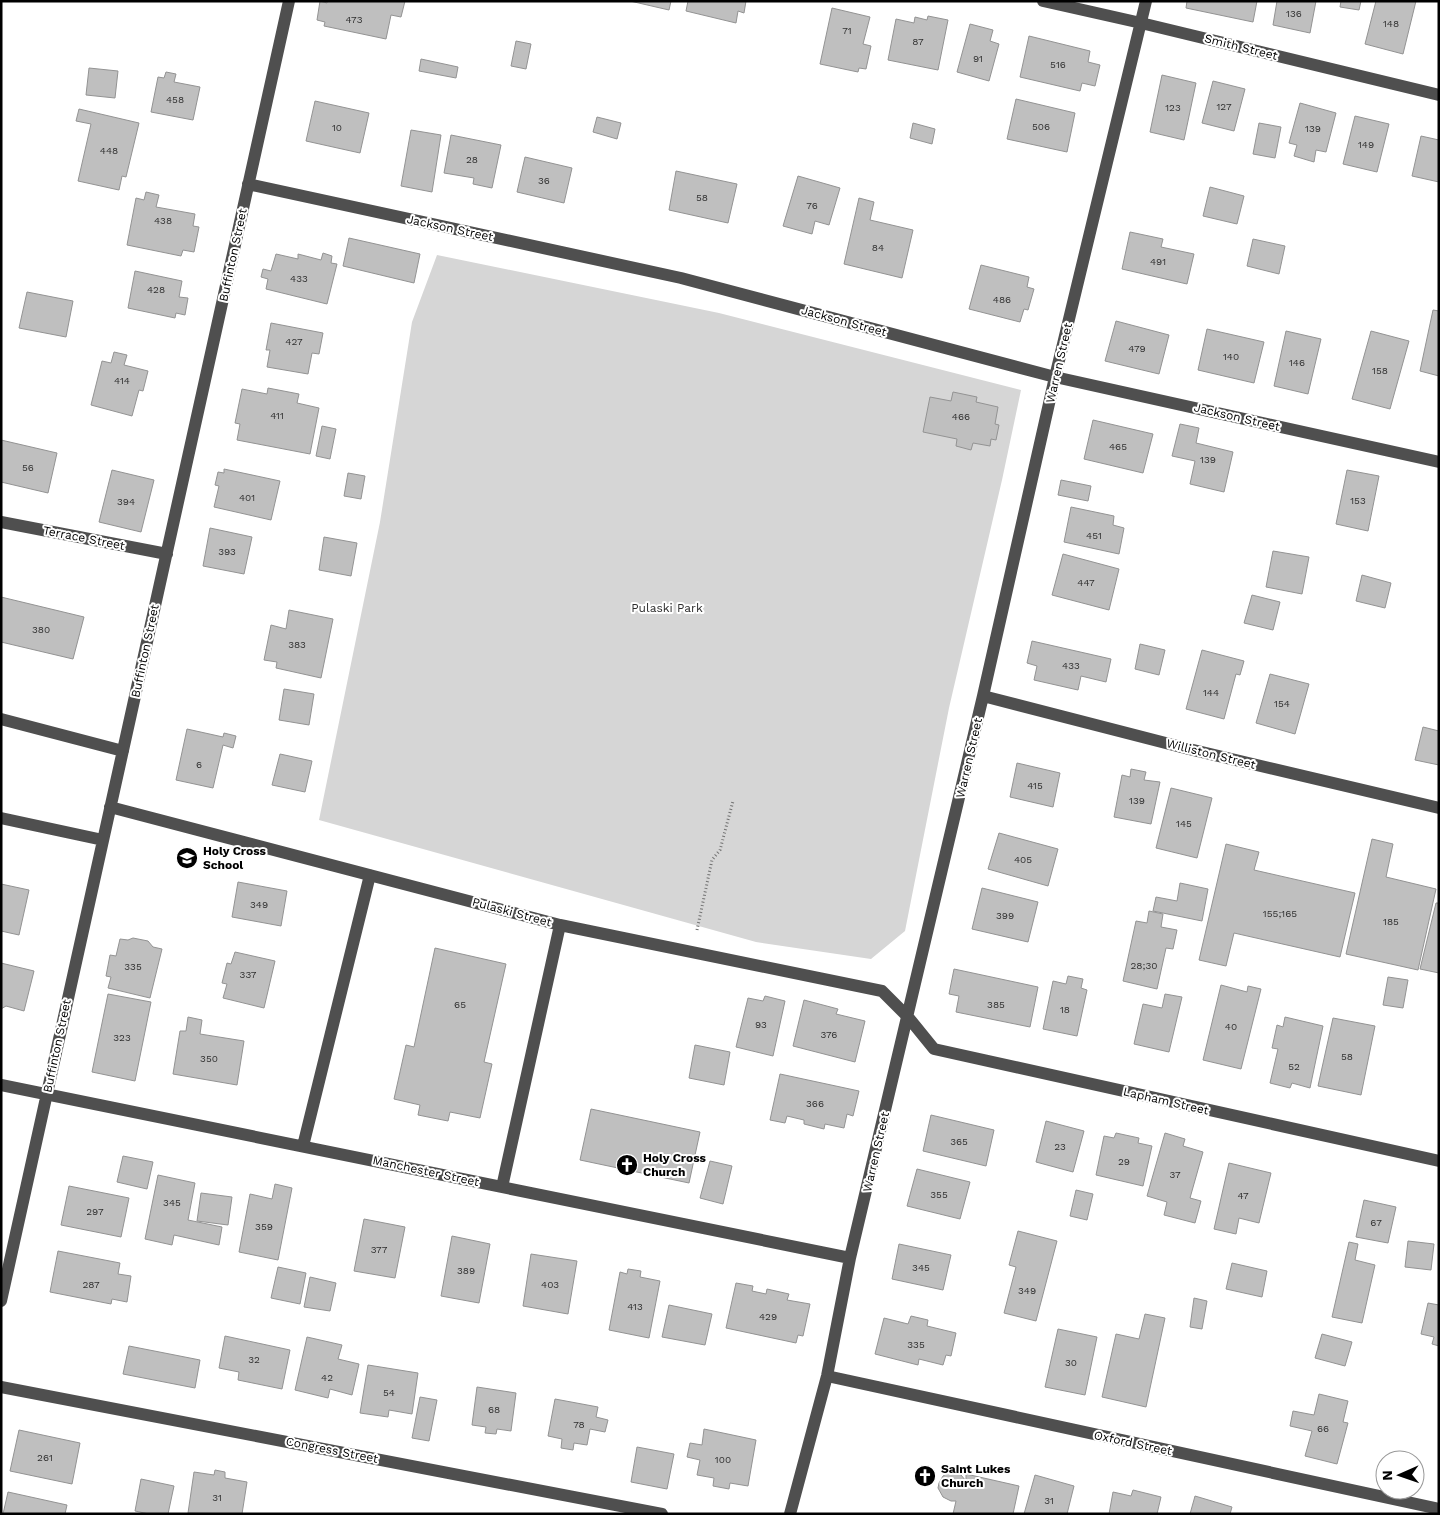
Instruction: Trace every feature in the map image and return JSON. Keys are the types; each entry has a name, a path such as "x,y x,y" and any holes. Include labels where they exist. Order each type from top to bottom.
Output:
{"street":[{"name":"Buffinton Street","path":"1,1301 289,1"},
{"name":"Smith Street","path":"1043,1 1439,95"},
{"name":"Warren Street","path":"790,1514 827,1376 850,1258 983,696 1055,377 1146,1"},
{"name":"Jackson Street","path":"248,184 681,278 1055,377 1439,462"},
{"name":"Terrace Street","path":"1,522 166,554"},
{"name":"Williston Street","path":"983,696 1189,749 1439,808"},
{"path":"1,719 123,751"},
{"name":"Pulaski Street","path":"110,807 560,925 882,991 908,1017"},
{"path":"1,818 103,840"},
{"path":"303,1146 370,875"},
{"path":"502,1187 560,925"},
{"name":"Lapham Street","path":"908,1017 934,1049 1439,1161"},
{"name":"Manchester Street","path":"1,1086 850,1258"},
{"name":"Oxford Street","path":"827,1376 1439,1509"},
{"name":"Congress Street","path":"1,1387 662,1514"}],"path":[{"path":"691,952 712,860 720,850 733,801"}],"green space":[{"name":"Pulaski Park","path":"437,255 719,313 1021,390 949,708 905,931 871,959 756,942 319,820 380,522 412,322"}],"building":[{"path":"320,1 327,3 327,1 405,1 401,17 391,15 386,39 324,26 325,22 317,20"},
{"path":"630,1 671,1 669,10"},
{"path":"688,1 746,1 744,13 738,11 736,23 686,11"},
{"path":"1187,1 1257,1 1253,22 1186,8"},
{"path":"1277,1 1316,1 1310,33 1273,25"},
{"path":"1341,1 1361,1 1359,10 1340,7"},
{"path":"1376,1 1416,1 1403,54 1365,44"},
{"path":"832,8 870,17 863,44 871,46 866,69 859,68 858,72 820,64"},
{"path":"928,16 948,20 938,70 888,60 896,19 914,23 915,17 927,20"},
{"path":"970,24 993,30 990,41 999,44 989,81 957,72"},
{"path":"1029,36 1090,51 1088,62 1100,65 1095,86 1082,83 1080,91 1020,77"},
{"path":"516,41 531,44 526,69 511,66"},
{"path":"421,59 458,67 456,78 419,71"},
{"path":"89,68 118,71 115,98 86,95"},
{"path":"166,72 176,74 174,82 200,87 193,120 151,112 158,77 164,78"},
{"path":"1162,75 1196,83 1184,140 1150,132"},
{"path":"1213,81 1245,89 1234,131 1202,123"},
{"path":"1016,99 1075,113 1067,152 1007,139"},
{"path":"315,101 369,113 360,153 306,141"},
{"path":"1300,103 1336,113 1326,152 1316,150 1314,162 1294,156 1297,145 1289,143"},
{"path":"79,109 139,123 126,177 122,176 119,190 78,181 91,124 76,121"},
{"path":"1355,116 1389,124 1377,172 1343,164"},
{"path":"597,117 621,123 617,139 593,132"},
{"path":"913,123 935,129 932,144 910,138"},
{"path":"1259,123 1281,127 1275,158 1253,154"},
{"path":"411,130 441,135 432,192 401,186"},
{"path":"451,135 501,145 492,188 473,184 474,178 444,173"},
{"path":"1421,136 1439,140 1439,182 1412,176"},
{"path":"525,157 572,168 564,203 517,192"},
{"path":"676,171 737,184 728,223 669,210"},
{"path":"798,176 840,188 829,225 815,221 812,234 783,226"},
{"path":"1210,187 1244,196 1237,224 1203,216"},
{"path":"146,192 159,195 156,207 195,214 193,226 199,227 194,252 183,250 181,256 127,245 136,198 144,200"},
{"path":"859,198 874,202 870,220 913,230 902,278 844,264"},
{"path":"1130,232 1163,239 1161,247 1194,254 1187,284 1122,269"},
{"path":"349,238 420,254 414,283 343,266"},
{"path":"1253,239 1285,246 1279,274 1247,266"},
{"path":"323,253 332,256 331,263 337,264 327,304 266,289 268,279 261,277 263,269 271,271 276,254 298,259 298,254 321,260"},
{"path":"981,265 1029,277 1027,287 1034,289 1028,310 1024,309 1020,322 969,309"},
{"path":"135,271 182,281 179,297 188,298 185,315 176,313 175,318 128,308"},
{"path":"27,292 73,301 66,337 19,328"},
{"path":"1433,310 1439,311 1439,376 1420,371"},
{"path":"1116,321 1169,335 1159,374 1105,361"},
{"path":"271,323 323,333 319,354 312,353 308,374 267,367 270,350 266,350"},
{"path":"1207,329 1264,342 1254,383 1198,370"},
{"path":"1286,331 1321,339 1308,394 1274,386"},
{"path":"1371,331 1409,341 1390,409 1352,399"},
{"path":"114,352 127,355 124,365 148,371 143,391 139,390 132,416 91,405 102,361 111,363"},
{"path":"268,388 299,394 297,403 319,408 310,454 237,440 240,424 235,423 242,389 267,394"},
{"path":"953,392 977,397 976,402 998,407 995,424 999,425 996,440 991,439 990,446 973,443 971,450 956,446 957,439 923,432 930,397 951,401"},
{"path":"1093,420 1153,434 1143,473 1084,459"},
{"path":"1180,424 1199,428 1196,443 1233,452 1224,492 1190,484 1195,461 1172,456"},
{"path":"322,426 336,429 330,459 316,456"},
{"path":"1,440 57,453 48,493 1,482"},
{"path":"224,469 280,481 271,520 214,507 219,486 215,485 218,472 224,473"},
{"path":"112,470 154,480 141,532 99,522"},
{"path":"1347,470 1379,476 1368,531 1336,524"},
{"path":"348,473 365,476 361,499 344,496"},
{"path":"1061,480 1091,486 1088,501 1058,495"},
{"path":"1071,507 1114,516 1113,525 1124,528 1119,554 1064,542"},
{"path":"210,528 252,537 244,574 203,566"},
{"path":"324,537 357,543 351,576 319,570"},
{"path":"1273,551 1309,557 1302,594 1266,587"},
{"path":"1063,554 1119,569 1109,610 1052,595"},
{"path":"1362,575 1391,583 1385,608 1356,601"},
{"path":"1252,595 1280,602 1273,630 1244,623"},
{"path":"1,597 84,617 73,659 1,642"},
{"path":"289,610 333,619 321,678 276,668 277,662 264,660 271,625 286,629"},
{"path":"1032,641 1111,659 1106,682 1081,676 1078,690 1034,680 1037,666 1027,663"},
{"path":"1140,644 1165,650 1159,675 1135,669"},
{"path":"1202,650 1244,661 1240,675 1236,674 1224,719 1186,709"},
{"path":"1270,674 1309,684 1295,734 1256,723"},
{"path":"284,689 314,694 309,725 279,720"},
{"path":"1423,727 1439,731 1439,765 1415,760"},
{"path":"187,729 223,737 224,733 236,736 233,748 223,745 213,788 176,780"},
{"path":"280,754 312,761 305,792 272,785"},
{"path":"1017,763 1060,773 1053,807 1010,797"},
{"path":"1131,769 1146,772 1144,780 1160,782 1151,824 1114,817 1122,775 1130,777"},
{"path":"1171,788 1212,798 1197,858 1156,848"},
{"path":"999,833 1058,849 1048,886 988,869"},
{"path":"1372,839 1393,844 1386,877 1436,889 1418,970 1346,954"},
{"path":"1226,844 1259,852 1254,870 1355,893 1340,957 1234,933 1226,966 1199,960"},
{"path":"238,882 287,891 281,926 232,917"},
{"path":"1180,883 1208,889 1202,921 1153,911 1156,897 1177,901"},
{"path":"1,884 29,890 19,935 1,931"},
{"path":"982,888 1038,902 1028,942 972,929"},
{"path":"1436,903 1439,903 1439,973 1420,969"},
{"path":"1149,911 1163,914 1161,927 1177,930 1173,949 1166,948 1157,989 1123,981 1136,921 1147,923"},
{"path":"133,938 148,941 153,947 162,949 150,998 108,988 111,977 106,976 110,955 116,956 120,939 128,940"},
{"path":"435,948 506,964 484,1062 492,1064 480,1118 450,1112 448,1121 418,1115 420,1105 394,1099 406,1045 414,1047"},
{"path":"235,952 275,961 264,1008 223,998 227,984 222,983 227,963 231,964"},
{"path":"1,963 34,971 24,1011 6,1006 1,1009"},
{"path":"954,969 1038,987 1030,1027 956,1012 959,996 949,994"},
{"path":"1068,976 1083,979 1081,988 1087,990 1077,1036 1043,1029 1053,981 1066,984"},
{"path":"1388,977 1408,980 1403,1008 1383,1005"},
{"path":"1221,985 1247,992 1248,986 1261,989 1241,1069 1203,1060"},
{"path":"108,994 151,1002 135,1081 92,1072"},
{"path":"1165,994 1182,997 1169,1052 1134,1044 1143,1004 1162,1008"},
{"path":"765,996 785,1001 773,1056 736,1047 748,998 763,1001"},
{"path":"804,1000 838,1009 836,1014 865,1021 855,1062 793,1046"},
{"path":"188,1017 202,1020 200,1034 244,1041 237,1085 173,1074 180,1031 186,1031"},
{"path":"1285,1017 1323,1026 1310,1088 1292,1083 1290,1088 1270,1083 1278,1049 1272,1048 1277,1025 1283,1027"},
{"path":"1333,1018 1375,1026 1361,1095 1318,1086"},
{"path":"695,1045 730,1052 724,1085 689,1078"},
{"path":"780,1074 859,1091 853,1116 847,1114 844,1128 825,1124 824,1129 804,1124 804,1120 787,1116 785,1123 770,1120"},
{"path":"591,1109 700,1132 689,1183 580,1160"},
{"path":"931,1115 994,1130 986,1166 923,1151"},
{"path":"1046,1121 1084,1131 1073,1172 1036,1162"},
{"path":"1116,1133 1139,1138 1138,1143 1152,1146 1143,1186 1096,1175 1104,1136 1114,1138"},
{"path":"1165,1133 1185,1139 1183,1146 1203,1152 1190,1198 1201,1201 1195,1223 1164,1215 1167,1202 1147,1196"},
{"path":"123,1156 153,1162 147,1189 117,1182"},
{"path":"710,1161 732,1166 723,1204 700,1198"},
{"path":"1229,1163 1271,1173 1259,1223 1239,1218 1236,1234 1214,1229"},
{"path":"917,1169 970,1182 960,1219 907,1206"},
{"path":"158,1175 195,1183 188,1220 222,1227 219,1245 174,1235 172,1245 145,1239"},
{"path":"275,1184 292,1188 278,1260 239,1252 250,1194 272,1199"},
{"path":"69,1186 129,1198 121,1237 61,1225"},
{"path":"1076,1190 1093,1194 1087,1220 1070,1216"},
{"path":"201,1193 232,1197 228,1225 197,1221"},
{"path":"1364,1200 1396,1207 1388,1243 1356,1237"},
{"path":"364,1219 405,1227 395,1278 354,1271"},
{"path":"1018,1231 1057,1241 1036,1321 1004,1313 1016,1267 1009,1265"},
{"path":"452,1236 490,1244 479,1303 441,1296"},
{"path":"1408,1241 1434,1244 1431,1270 1405,1267"},
{"path":"1349,1242 1358,1244 1355,1260 1375,1265 1362,1323 1332,1317"},
{"path":"899,1244 951,1255 943,1290 892,1279"},
{"path":"58,1251 120,1263 118,1274 131,1276 127,1302 112,1299 111,1304 50,1292"},
{"path":"531,1254 577,1261 568,1314 523,1306"},
{"path":"1232,1263 1267,1271 1262,1297 1226,1289"},
{"path":"278,1267 306,1273 300,1304 271,1298"},
{"path":"628,1269 641,1271 640,1277 660,1281 649,1338 609,1330 620,1272 627,1274"},
{"path":"310,1277 336,1283 330,1311 304,1307"},
{"path":"736,1283 753,1286 752,1291 766,1294 767,1289 789,1294 787,1300 810,1304 803,1336 798,1335 796,1343 726,1328"},
{"path":"1194,1298 1207,1301 1202,1329 1190,1327"},
{"path":"1428,1303 1439,1305 1439,1346 1432,1344 1434,1337 1421,1334"},
{"path":"669,1305 712,1314 705,1345 662,1337"},
{"path":"1145,1314 1165,1318 1146,1407 1102,1397 1116,1334 1139,1339"},
{"path":"911,1316 928,1320 927,1326 956,1333 951,1356 946,1355 943,1365 919,1359 918,1365 875,1354 884,1318 908,1324"},
{"path":"1058,1329 1097,1337 1085,1395 1045,1387"},
{"path":"1322,1334 1352,1342 1345,1366 1315,1358"},
{"path":"225,1336 290,1350 282,1389 238,1380 239,1372 219,1368"},
{"path":"307,1337 342,1345 338,1359 359,1364 352,1395 330,1389 328,1398 295,1390"},
{"path":"129,1346 200,1360 195,1388 123,1374"},
{"path":"368,1365 418,1373 412,1414 389,1410 388,1417 360,1413"},
{"path":"477,1387 516,1393 511,1431 497,1429 496,1434 485,1433 486,1427 472,1425"},
{"path":"1319,1394 1348,1401 1343,1422 1348,1423 1337,1464 1305,1456 1312,1431 1290,1426 1293,1411 1314,1415"},
{"path":"420,1397 437,1400 429,1441 412,1438"},
{"path":"555,1399 598,1407 596,1417 608,1420 605,1432 590,1429 587,1445 574,1443 573,1450 561,1448 562,1439 548,1436"},
{"path":"704,1429 756,1440 748,1486 730,1483 729,1489 713,1486 714,1478 697,1475 700,1460 687,1457 690,1443 702,1445"},
{"path":"19,1430 80,1443 72,1484 10,1471"},
{"path":"637,1447 674,1454 667,1489 631,1482"},
{"path":"215,1470 225,1472 225,1478 247,1482 242,1514 188,1513 194,1472 214,1475"},
{"path":"955,1472 966,1481 966,1474 1019,1486 1013,1514 953,1514 956,1501 943,1497 938,1488 943,1476"},
{"path":"1035,1475 1074,1486 1067,1514 1024,1514"},
{"path":"141,1479 174,1486 168,1514 149,1514 135,1511"},
{"path":"1133,1490 1161,1497 1157,1514 1109,1514 1113,1492 1131,1496"},
{"path":"8,1492 67,1505 65,1514 3,1514"},
{"path":"1195,1496 1232,1507 1230,1514 1190,1514"}],"place":[{"name":"Holy Cross School","path":"187,858"},
{"name":"Holy Cross Church","path":"627,1165"},
{"name":"Saint Lukes Church","path":"925,1476"}]}
